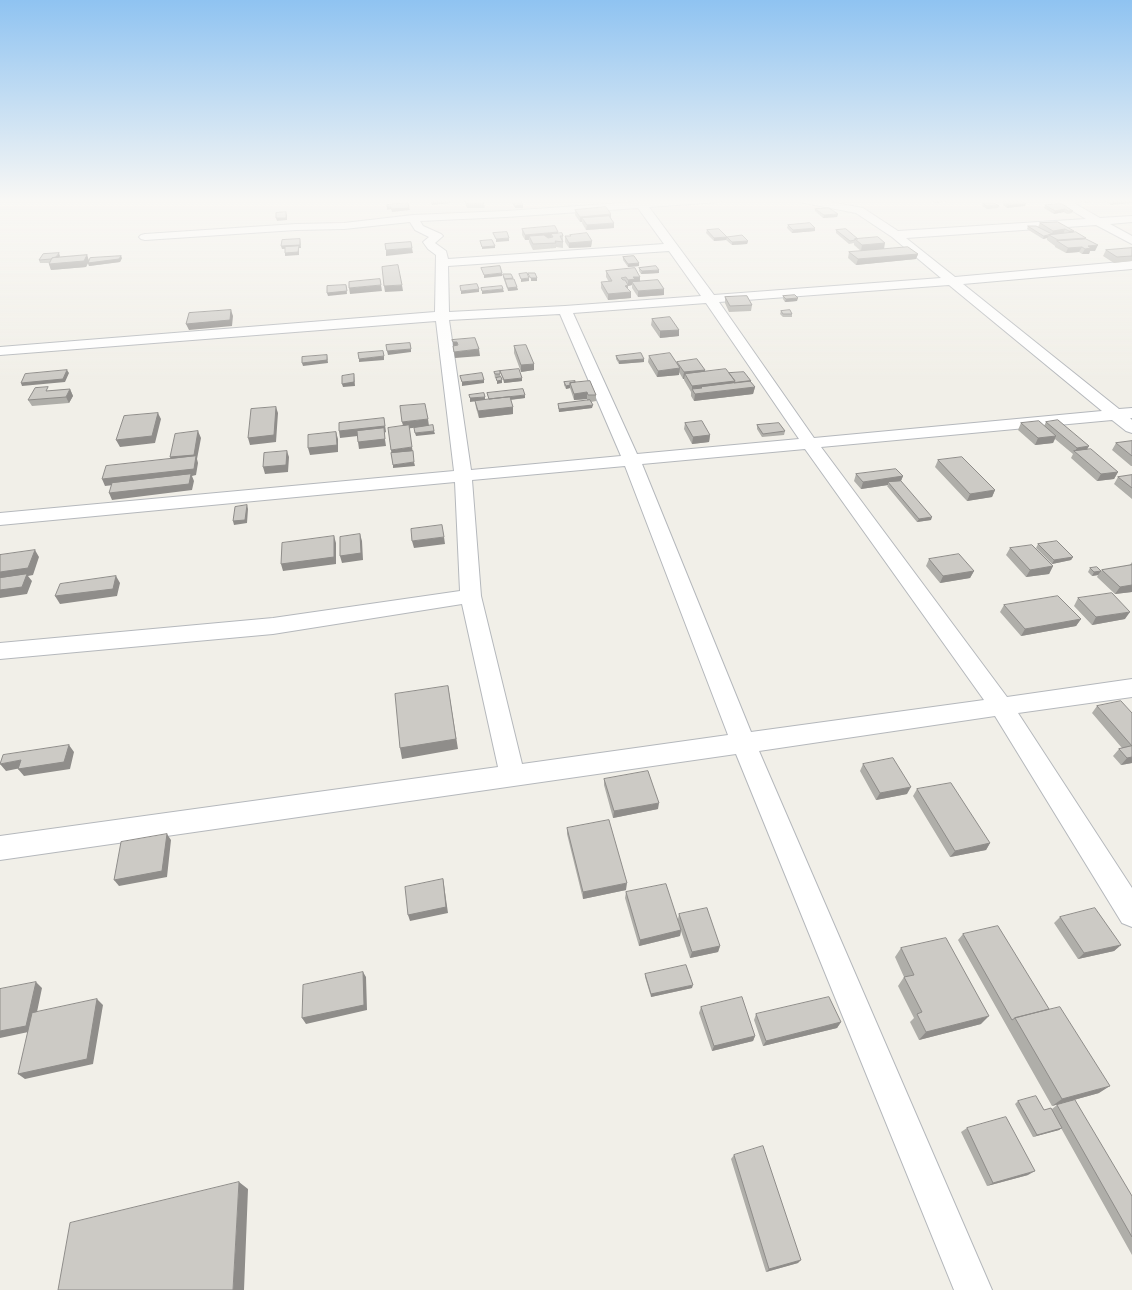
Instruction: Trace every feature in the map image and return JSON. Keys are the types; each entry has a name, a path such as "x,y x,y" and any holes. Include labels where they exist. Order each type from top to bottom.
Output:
{"street":[{"path":"442,259 442,316 463,476 471,596 512,775"},
{"path":"442,263 497,259"},
{"path":"681,259 809,442 1001,706 1132,914"},
{"path":"925,259 1132,428"},
{"path":"0,351 442,316 565,310 952,281 1132,265"},
{"path":"565,310 631,459 742,742 973,1290"},
{"path":"0,520 1132,412"},
{"path":"0,651 273,626 471,596"},
{"path":"0,848 1132,688"}],"building":[{"path":"51,259 85,259 84,261 49,264"},
{"path":"90,259 117,259 88,263"},
{"path":"625,259 636,259 639,263 628,264"},
{"path":"398,265 402,285 384,286 382,267"},
{"path":"500,266 502,273 484,275 481,268"},
{"path":"656,266 659,270 642,271 639,268"},
{"path":"635,268 640,277 633,277 635,279 628,280 626,277 621,278 625,280 628,285 625,286 631,292 608,294 601,282 612,281 606,271"},
{"path":"527,273 529,278 521,279 519,274"},
{"path":"528,273 535,273 537,278 531,278"},
{"path":"503,274 511,274 513,278 505,279"},
{"path":"380,279 381,285 349,288 349,282"},
{"path":"505,279 514,279 517,287 508,288"},
{"path":"658,280 664,289 638,291 632,282"},
{"path":"477,284 479,289 461,291 460,286"},
{"path":"346,285 347,291 327,293 327,286"},
{"path":"502,286 503,289 482,291 481,288"},
{"path":"795,295 798,298 786,299 783,296"},
{"path":"747,296 752,305 730,306 725,297"},
{"path":"231,310 230,320 186,324 189,313"},
{"path":"790,310 792,314 783,314 781,311"},
{"path":"670,317 679,330 660,331 652,319"},
{"path":"475,338 479,349 454,352 453,346 458,345 457,342 453,342 452,340"},
{"path":"410,343 411,349 387,351 386,345"},
{"path":"526,345 534,364 521,365 514,346"},
{"path":"383,351 384,356 359,359 358,353"},
{"path":"641,353 644,359 619,361 616,356"},
{"path":"670,353 680,368 658,371 649,356"},
{"path":"327,355 327,360 302,363 302,357"},
{"path":"697,359 705,370 684,372 677,362"},
{"path":"519,369 522,378 504,380 500,371"},
{"path":"726,369 735,381 692,386 685,374"},
{"path":"67,370 63,379 21,383 25,374"},
{"path":"500,371 500,374 495,374 494,372"},
{"path":"744,372 751,381 734,383 735,381 729,373"},
{"path":"482,373 484,380 462,382 460,376"},
{"path":"354,374 354,382 342,384 342,376"},
{"path":"501,377 502,380 497,381 496,378"},
{"path":"575,381 566,386 564,382"},
{"path":"590,381 596,395 588,395 587,392 574,394 570,383"},
{"path":"750,381 755,387 695,394 692,389 702,388 701,387"},
{"path":"48,387 46,391 70,389 66,397 28,400 35,388"},
{"path":"523,389 525,395 489,399 487,393"},
{"path":"484,393 485,397 470,398 469,395"},
{"path":"510,397 513,407 478,411 475,401"},
{"path":"590,400 593,405 559,409 558,404"},
{"path":"425,404 428,419 402,422 400,406"},
{"path":"276,407 274,435 248,438 251,409"},
{"path":"158,413 152,436 116,440 124,416"},
{"path":"384,418 385,426 339,431 339,423"},
{"path":"1058,420 1089,446 1077,448 1046,422"},
{"path":"702,421 710,435 693,437 685,423"},
{"path":"1039,421 1056,436 1038,438 1021,423"},
{"path":"779,423 785,431 763,434 757,425"},
{"path":"409,425 412,447 391,450 388,428"},
{"path":"433,425 434,431 415,433 414,428"},
{"path":"384,428 385,439 358,442 357,431"},
{"path":"198,431 194,455 170,457 175,434"},
{"path":"336,432 337,445 308,448 308,435"},
{"path":"1132,441 1132,456 1116,443"},
{"path":"1091,449 1118,472 1101,474 1074,451"},
{"path":"287,451 286,465 263,467 264,453"},
{"path":"413,451 414,462 393,465 391,453"},
{"path":"196,456 194,469 102,479 106,466"},
{"path":"962,457 995,490 970,494 938,460"},
{"path":"896,469 903,476 863,482 856,474"},
{"path":"191,474 189,484 109,493 112,483"},
{"path":"1132,475 1132,488 1118,477"},
{"path":"901,481 932,517 919,519 888,482"},
{"path":"247,505 245,520 233,521 235,507"},
{"path":"442,525 444,537 412,541 411,529"},
{"path":"360,534 361,553 340,556 340,537"},
{"path":"334,536 334,557 281,564 282,543"},
{"path":"1057,541 1073,557 1054,560 1038,544"},
{"path":"1032,545 1053,566 1030,570 1010,548"},
{"path":"35,550 28,568 0,572 0,555"},
{"path":"959,554 974,571 943,576 929,559"},
{"path":"1132,565 1132,585 1120,587 1102,570"},
{"path":"1097,567 1101,571 1094,572 1090,568"},
{"path":"27,574 22,587 0,590 0,578"},
{"path":"116,576 113,589 55,596 60,584"},
{"path":"1112,593 1130,612 1096,617 1078,598"},
{"path":"1058,596 1081,619 1025,629 1004,605"},
{"path":"448,686 456,739 400,748 395,694"},
{"path":"1121,701 1132,713 1132,746 1097,706"},
{"path":"69,745 64,762 18,769 21,760 0,764 3,755"},
{"path":"1132,746 1132,757 1127,758 1119,749"},
{"path":"893,758 911,787 880,793 863,764"},
{"path":"648,771 659,803 614,811 604,779"},
{"path":"951,783 990,843 955,851 917,789"},
{"path":"609,820 627,883 583,892 567,828"},
{"path":"167,834 162,871 114,880 121,842"},
{"path":"443,879 446,907 408,915 405,887"},
{"path":"666,884 681,930 640,940 626,892"},
{"path":"707,908 720,946 692,952 679,914"},
{"path":"1095,908 1121,945 1084,953 1060,917"},
{"path":"998,926 1049,1009 1012,1020 963,934"},
{"path":"946,938 989,1016 926,1032 917,1014 922,1012 904,977 914,975 901,948"},
{"path":"686,965 693,985 651,994 645,974"},
{"path":"363,972 364,1005 302,1018 303,985"},
{"path":"36,982 26,1026 0,1031 0,989"},
{"path":"742,997 755,1036 714,1046 701,1007"},
{"path":"829,997 841,1022 766,1041 756,1014"},
{"path":"97,999 87,1059 18,1074 32,1013"},
{"path":"1060,1007 1110,1086 1062,1099 1015,1018"},
{"path":"1036,1096 1044,1110 1051,1108 1062,1128 1037,1135 1018,1101"},
{"path":"1075,1100 1132,1196 1132,1237 1057,1105"},
{"path":"1006,1117 1035,1171 993,1183 967,1128"},
{"path":"763,1146 801,1260 769,1269 734,1155"},
{"path":"239,1182 233,1290 58,1290 70,1223"}]}
